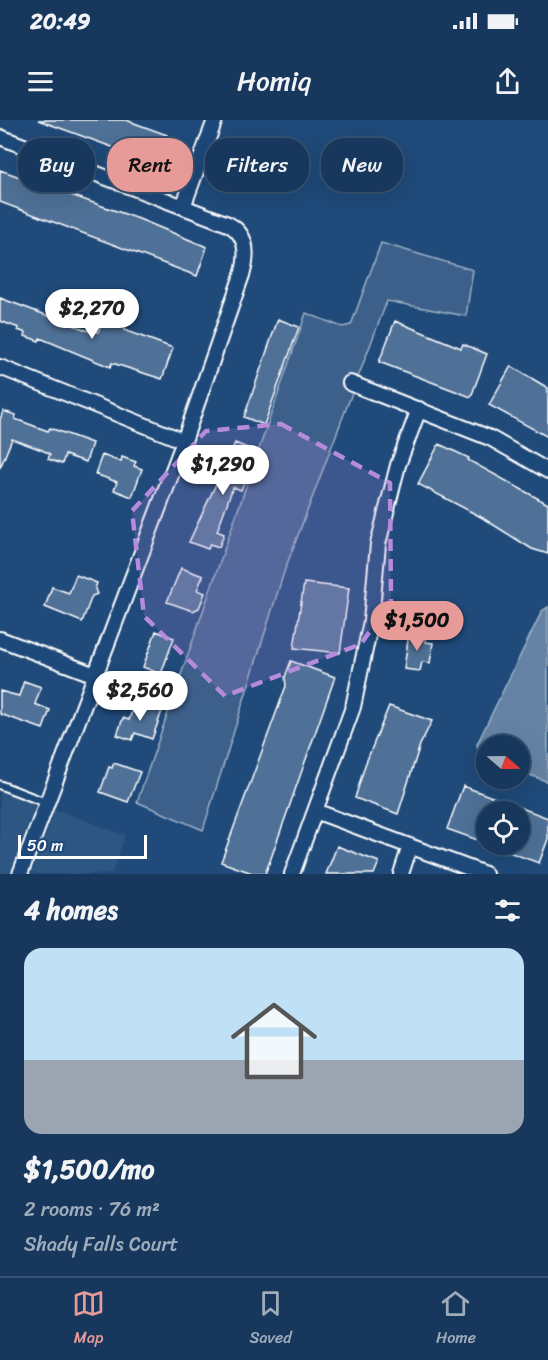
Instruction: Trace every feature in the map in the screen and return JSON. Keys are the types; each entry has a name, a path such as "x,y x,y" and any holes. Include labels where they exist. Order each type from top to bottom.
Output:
{"street":[{"path":"183,207 215,120"},
{"path":"0,137 234,227 245,242 246,250 243,272 184,441 20,874"},
{"path":"0,367 74,394 99,407 184,441"},
{"path":"350,383 490,438 548,471"},
{"path":"292,874 353,707 371,621 378,544 398,465 419,409"},
{"path":"0,639 95,675"},
{"path":"315,811 485,874"},
{"path":"401,874 410,846"}],"lane":[{"path":"0,785 47,803"}],"highlighted area":[{"path":"281,424 390,483 391,601 361,644 225,696 144,616 132,511 206,431"}],"shaded area":[{"path":"381,243 473,270 466,316 387,301 284,572 203,830 137,802 306,313 342,327 351,325"},
{"path":"548,607 548,782 530,775 530,735 481,735 542,611"},
{"path":"0,787 37,801 10,874 0,874"},
{"path":"55,809 125,835 112,874 31,874"}],"building":[{"path":"38,120 126,120 167,135 166,138 107,138 107,145 95,141 95,138 87,138"},
{"path":"0,170 18,176 18,192 62,192 139,219 207,247 197,276 0,202"},
{"path":"0,298 92,332 93,330 98,332 101,324 109,327 112,319 126,324 124,330 173,348 162,379 112,363 110,367 40,338 39,341 25,336 26,333 18,330 19,328 0,321"},
{"path":"278,319 299,327 264,425 244,417"},
{"path":"395,321 461,348 463,344 487,354 471,397 379,362"},
{"path":"511,366 548,388 548,437 489,405"},
{"path":"3,411 16,415 15,419 48,431 50,428 92,443 86,462 65,455 62,464 48,459 50,454 42,450 12,439 0,468 0,420"},
{"path":"235,443 257,452 241,490 233,487 217,531 224,534 219,547 210,544 208,549 189,542"},
{"path":"439,444 469,458 468,460 548,504 548,554 532,549 481,517 418,484"},
{"path":"102,455 121,462 122,457 136,462 134,466 142,469 132,497 114,490 117,482 95,474"},
{"path":"181,568 203,576 197,590 205,593 199,608 193,611 167,602"},
{"path":"76,575 97,583 95,589 97,594 92,596 82,622 45,607 52,587 69,593"},
{"path":"304,583 349,588 340,653 294,648"},
{"path":"156,631 174,638 161,674 143,667"},
{"path":"409,632 426,635 425,642 433,643 430,663 422,662 420,671 404,669"},
{"path":"291,661 335,677 265,874 255,874 221,862 286,686 285,677"},
{"path":"24,681 41,687 35,704 50,710 43,729 0,714 0,691 19,696"},
{"path":"135,702 162,711 152,739 135,733 132,740 117,735 123,718 129,720"},
{"path":"389,706 432,721 420,745 398,814 355,798 365,765"},
{"path":"114,763 140,772 128,802 100,792 109,767 112,768"},
{"path":"463,786 503,801 476,801 476,839 447,829"},
{"path":"530,811 548,818 548,839 539,863 517,855 530,855"},
{"path":"337,846 379,862 374,874 326,874"}]}
